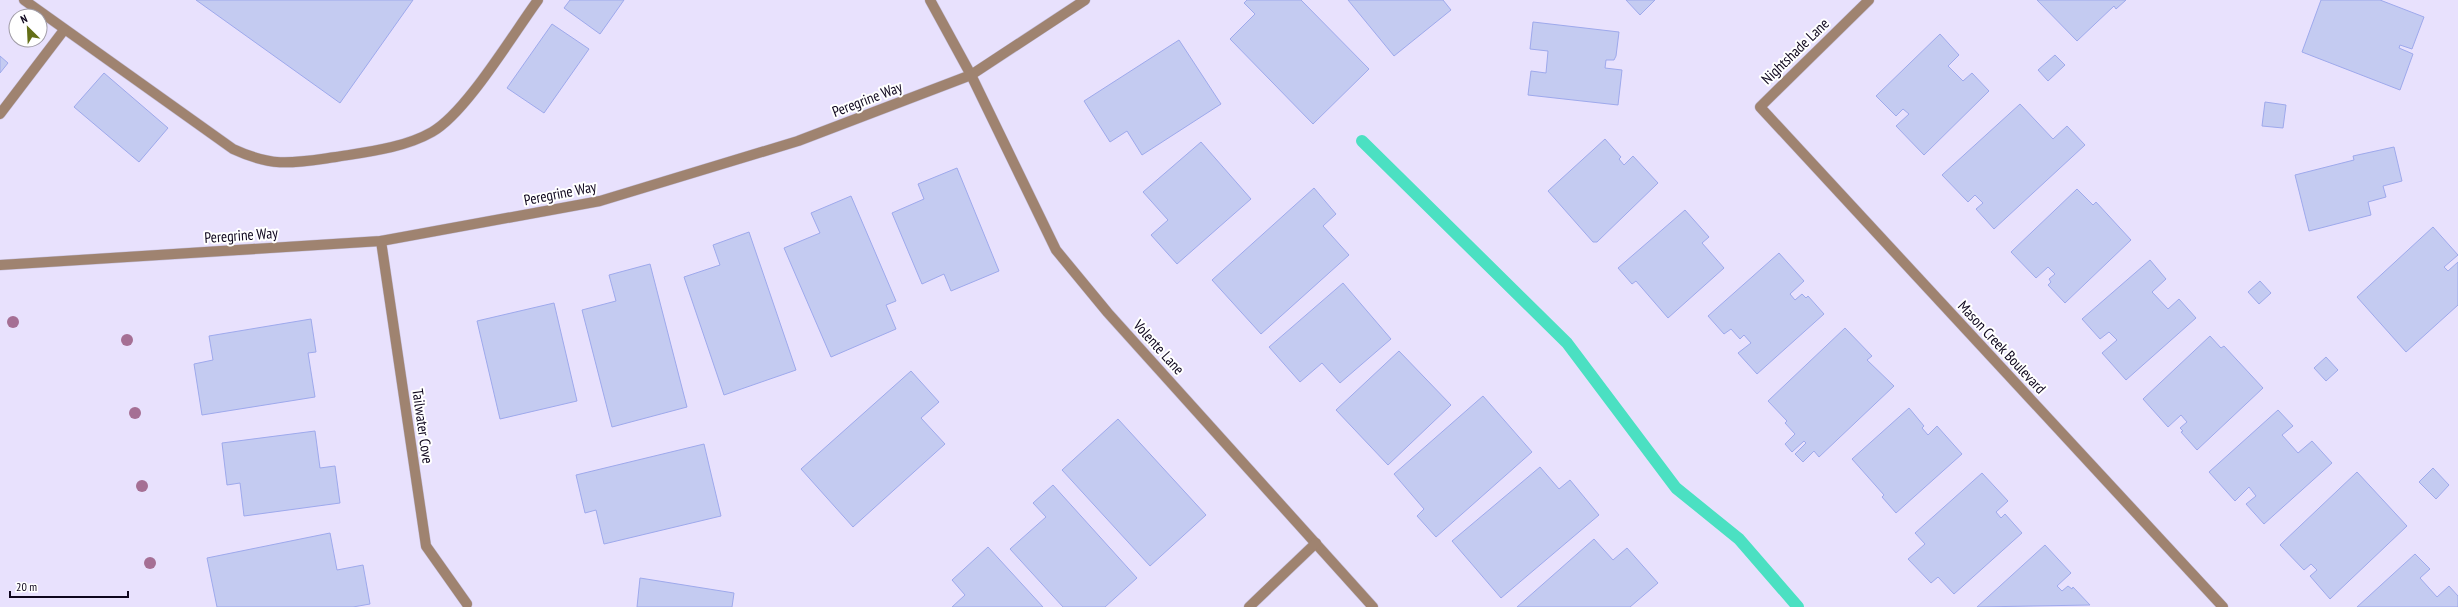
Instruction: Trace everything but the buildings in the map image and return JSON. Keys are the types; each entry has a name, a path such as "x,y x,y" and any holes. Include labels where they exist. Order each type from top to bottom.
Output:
{"street":[{"path":"24,0 64,30 233,148 256,160 286,164 370,151 402,144 433,132 462,105 538,0"},
{"name":"Volente Lane","path":"930,0 971,75 1056,250 1108,313 1374,607"},
{"name":"Peregrine Way","path":"0,265 381,241 600,201 798,141 971,75 1085,0"},
{"name":"Nightshade Lane","path":"1760,106 1869,0"},
{"path":"0,114 64,30"},
{"name":"Mason Creek Boulevard","path":"1760,106 2223,607"},
{"name":"Tailwater Cove","path":"381,241 426,546 467,604"},
{"path":"1249,607 1316,543"}],"waterway":[{"path":"1362,141 1567,343 1676,488 1739,539 1798,607"}]}
